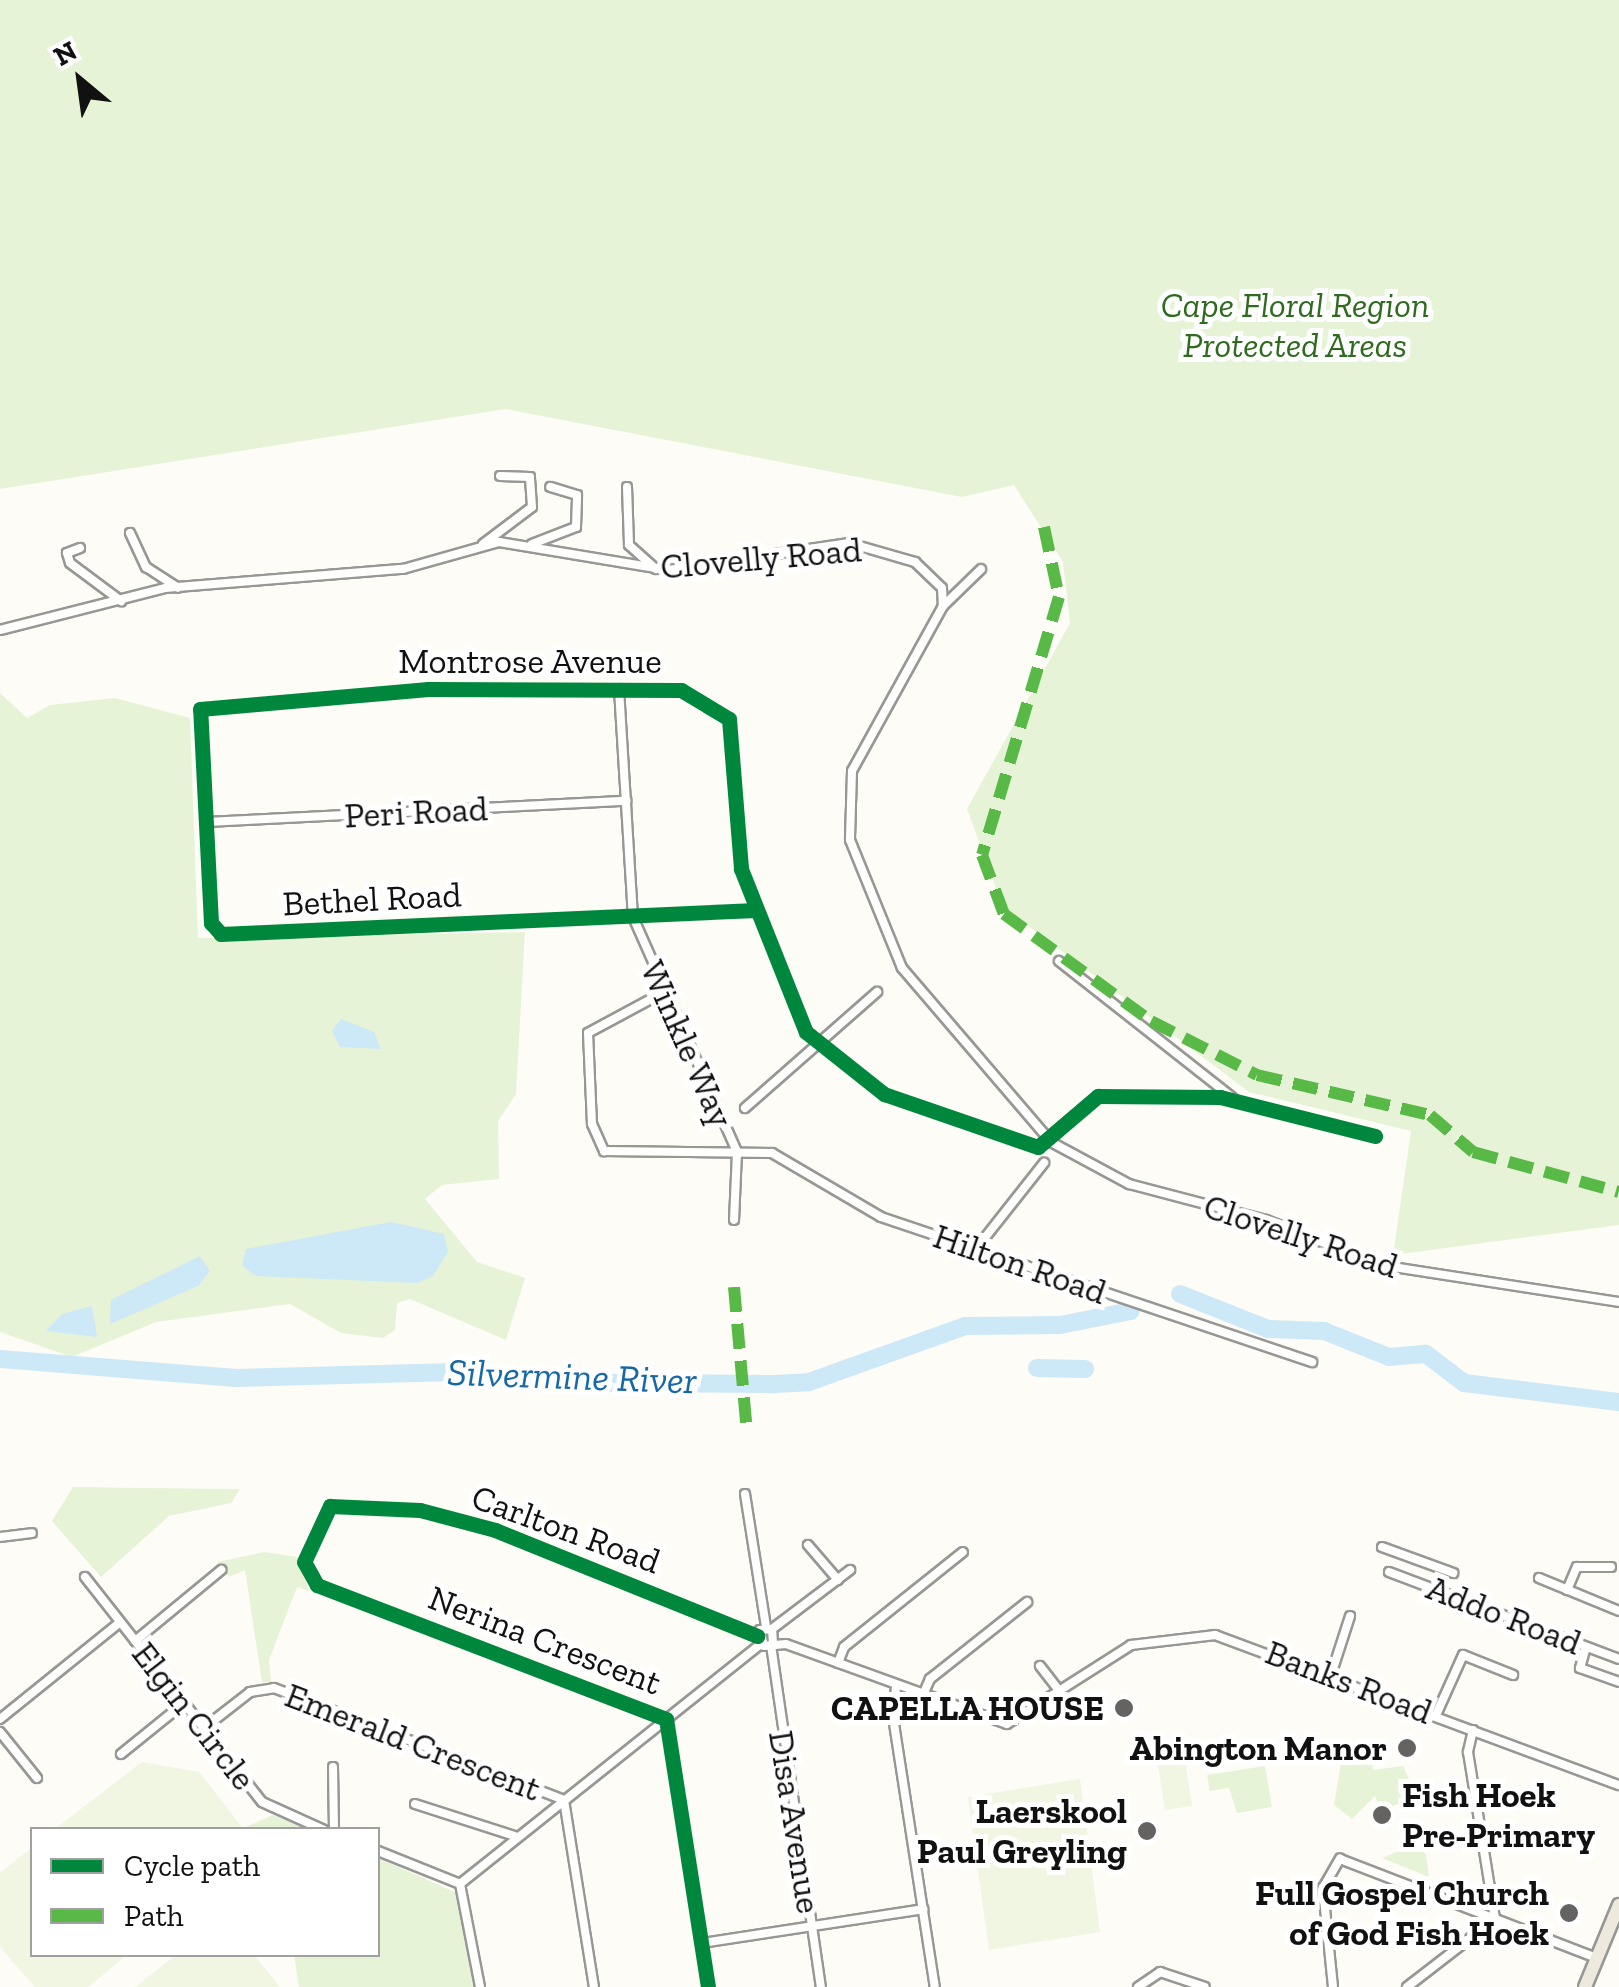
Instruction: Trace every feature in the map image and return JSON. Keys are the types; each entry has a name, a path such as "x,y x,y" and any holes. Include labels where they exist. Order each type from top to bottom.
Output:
{"main road":[{"path":"1585,1987 1619,1905"}],"street":[{"path":"483,544 530,513 530,477 500,476"},
{"path":"532,544 576,527 577,495 550,487"},
{"path":"627,487 629,545 656,570"},
{"path":"130,532 146,568 178,588"},
{"name":"Clovelly Road","path":"0,630 178,588 403,569 483,544 532,544 656,570 866,544 924,568 944,606 852,772 850,840 902,968 1052,1142 1128,1184 1266,1220 1380,1266 1619,1302"},
{"path":"80,548 67,553 70,562 121,601"},
{"path":"944,606 982,570"},
{"name":"Montrose Avenue","path":"200,709 428,689 619,689 682,690 727,714 739,861 756,910 816,1044"},
{"name":"Winkle Way","path":"619,689 632,917 738,1152 734,1220"},
{"name":"Bethel Road","path":"200,709 211,923 221,934 756,910"},
{"name":"Peri Road","path":"206,822 626,801"},
{"path":"1059,961 1234,1100"},
{"name":"Hilton Road","path":"664,992 588,1034 594,1138 613,1154 738,1152 784,1157 877,1215 1312,1362"},
{"path":"745,1108 877,992"},
{"path":"816,1044 890,1096 1024,1144 1052,1142 1094,1097 1234,1100 1374,1136"},
{"path":"976,1249 1044,1162"},
{"name":"Disa Avenue","path":"746,1494 821,1987"},
{"name":"Carlton Road","path":"317,1585 304,1562 330,1506 409,1509 486,1527 896,1687 1007,1724 1077,1675"},
{"path":"0,1537 32,1533"},
{"path":"808,1545 838,1580"},
{"path":"1382,1547 1454,1573"},
{"path":"838,1663 844,1647 964,1552"},
{"path":"1405,1578 1414,1559"},
{"path":"1567,1590 1576,1567 1612,1567"},
{"path":"135,1641 221,1570"},
{"path":"460,1884 850,1570"},
{"name":"Addo Road","path":"1389,1572 1619,1660"},
{"name":"Elgin Circle","path":"85,1577 262,1802 317,1827"},
{"path":"1539,1578 1619,1611"},
{"name":"Nerina Crescent","path":"317,1585 666,1719 708,1987"},
{"path":"922,1696 930,1679 1027,1602"},
{"path":"1331,1675 1350,1616"},
{"path":"0,1719 120,1622"},
{"name":"Banks Road","path":"1077,1675 1131,1645 1188,1634 1331,1675 1619,1786"},
{"path":"1586,1647 1580,1668 1619,1682"},
{"path":"1436,1715 1463,1655 1513,1675"},
{"path":"1040,1666 1058,1690"},
{"path":"896,1687 935,1987"},
{"name":"Emerald Crescent","path":"204,1728 250,1692 274,1688 564,1800 594,1987"},
{"path":"121,1754 184,1703"},
{"path":"1473,1730 1468,1752 1495,1918"},
{"path":"0,1732 37,1778"},
{"path":"333,1767 334,1827"},
{"path":"415,1804 518,1837"},
{"path":"380,1851 460,1884"},
{"path":"1333,1987 1323,1888 1340,1860 1598,1958"},
{"path":"460,1884 480,1987"},
{"path":"702,1943 923,1909"},
{"path":"1407,1987 1495,1918"},
{"path":"1138,1987 1154,1974 1205,1987"}],"green space":[{"name":"Cape Floral Region Protected Areas","path":"0,0 1619,0 1619,1225 1393,1255 1411,1131 1249,1092 1003,907 967,809 1070,623 1063,562 1014,485 962,497 506,409 0,489"},
{"path":"0,693 27,718 50,705 115,698 190,718 198,938 525,932 516,1094 498,1121 499,1179 442,1185 425,1199 477,1262 525,1278 506,1340 410,1299 397,1303 395,1330 383,1338 341,1333 290,1304 156,1322 72,1357 0,1332"},
{"path":"73,1487 240,1489 231,1503 169,1516 101,1577 52,1521"},
{"path":"264,1552 297,1557 309,1591 297,1587 269,1660 271,1682 262,1682 245,1570 229,1577 218,1562"},
{"path":"1344,1745 1371,1754 1373,1770 1403,1766 1417,1796 1381,1811 1375,1796 1352,1819 1334,1805"},
{"path":"1184,1754 1192,1806 1165,1810 1157,1758"},
{"path":"142,1762 199,1772 242,1827 58,1827"},
{"path":"1265,1766 1272,1807 1237,1813 1229,1788 1210,1791 1207,1775"},
{"path":"1080,1779 1100,1932 989,1950 968,1797"},
{"path":"273,1815 303,1827 246,1827"},
{"path":"1411,1846 1426,1854 1429,1877 1382,1858"},
{"path":"30,1849 30,1957 125,1957 88,1987 35,1987 0,1947 0,1873"},
{"path":"380,1859 459,1894 474,1987 299,1987 294,1957 380,1957"},
{"path":"173,1957 256,1957 280,1987 135,1987"}],"water":[{"path":"341,1019 374,1032 381,1049 340,1047 332,1031"},
{"path":"391,1222 444,1234 448,1252 433,1276 417,1283 256,1276 242,1266 246,1249"},
{"path":"200,1256 210,1271 198,1286 110,1324 111,1300"},
{"path":"92,1306 97,1337 46,1331 62,1314"}],"waterway":[{"name":"Silvermine River","path":"1180,1294 1268,1329 1324,1331 1389,1357 1426,1354 1464,1383 1619,1402"},
{"name":"Silvermine River","path":"0,1359 236,1378 453,1372 526,1382 774,1384 809,1382 965,1326 1060,1325 1131,1311"},
{"path":"1037,1368 1085,1369"}],"marked path":[{"path":"1044,527 1059,597 982,855 1004,914 1151,1021 1257,1075 1430,1115 1473,1152 1619,1192"},
{"path":"734,1287 747,1433"}],"cycle path":[{"path":"756,910 221,934 211,923 200,709 428,689 681,690 729,719 741,869 806,1032 884,1094 1038,1147 1098,1096 1220,1097 1375,1136"},
{"path":"708,1987 666,1719 317,1585 304,1562 330,1506 420,1510 495,1530 757,1636"}],"place":[{"name":"CAPELLA HOUSE","path":"1124,1708"},
{"name":"Abington Manor","path":"1407,1748"},
{"name":"Fish Hoek Pre-Primary","path":"1382,1815"},
{"name":"Laerskool Paul Greyling","path":"1147,1831"},
{"name":"Full Gospel Church of God Fish Hoek","path":"1569,1913"}]}
